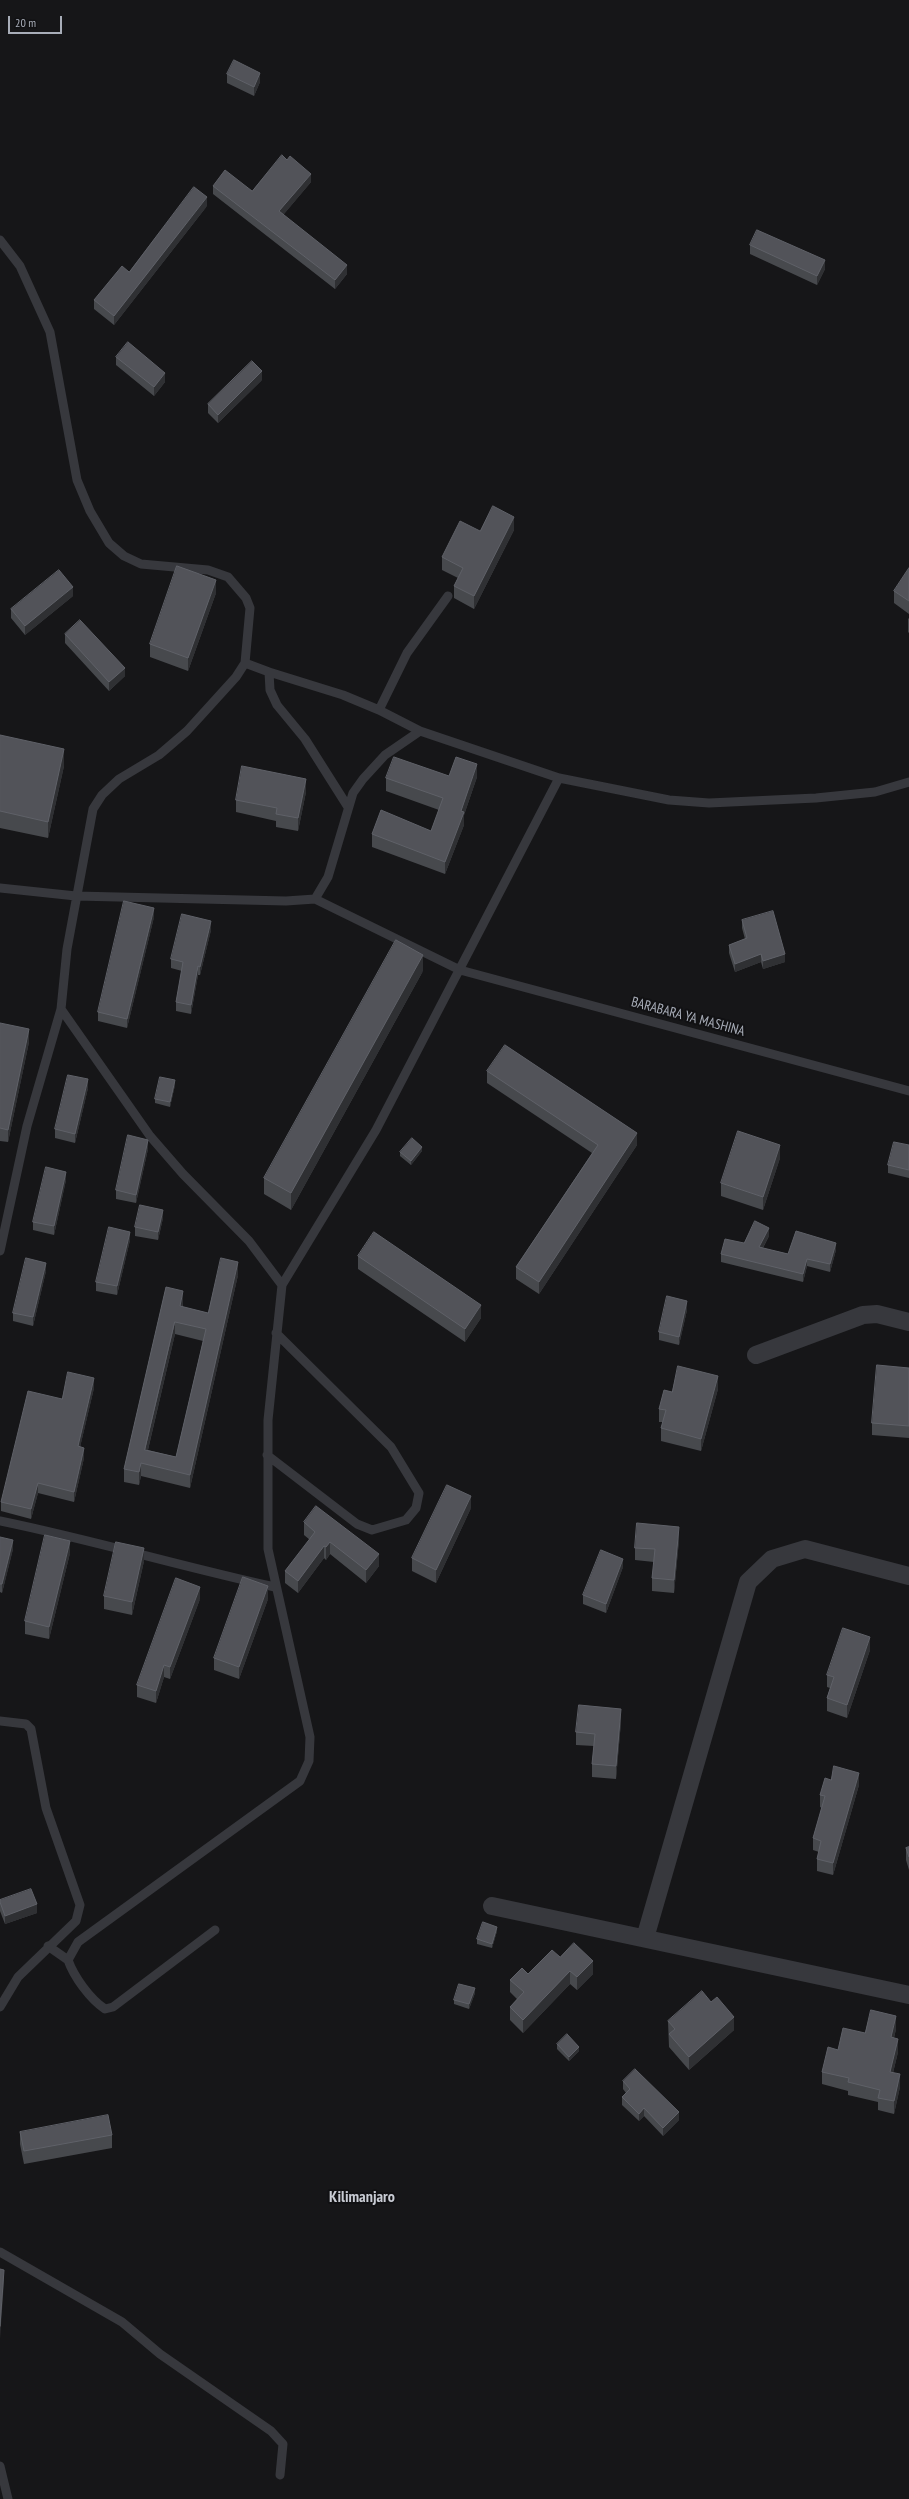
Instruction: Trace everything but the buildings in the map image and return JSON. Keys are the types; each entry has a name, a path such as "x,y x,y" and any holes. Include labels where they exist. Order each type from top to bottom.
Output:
{"street":[{"path":"756,1355 863,1315 877,1314 909,1322"},
{"path":"645,1938 748,1582 772,1559 805,1549 909,1576"},
{"path":"492,1906 909,1995"}],"lane":[{"path":"0,240 20,266 50,332 77,480 90,511 109,543 130,559 142,564 208,570 228,577 246,598 250,608 245,663 236,677 187,731 159,755 119,779 102,795 93,809 67,949 61,1009 27,1126 0,1251"},
{"path":"379,710 407,653 448,596"},
{"path":"245,663 343,695 379,710 420,731 559,778 669,800 709,803 816,798 868,793 909,782"},
{"path":"269,672 270,690 277,705 305,739 348,807"},
{"path":"0,888 76,896 286,901 315,899 328,878 348,807 363,779 381,760 420,731"},
{"path":"68,1960 78,1942 300,1780 309,1761 310,1737 275,1587 268,1549 268,1420 282,1285 376,1130 559,778"},
{"name":"BARABARA YA MASHINA","path":"315,899 460,970 909,1091"},
{"path":"61,1009 150,1136 183,1174 248,1241 282,1285"},
{"path":"267,1455 357,1524 372,1530 406,1520 416,1508 418,1493 391,1447 276,1333"},
{"path":"0,1521 121,1548 198,1570 275,1587"},
{"path":"0,1721 26,1724 31,1729 46,1808 80,1905 76,1921 48,1946 18,1977 0,2007"},
{"path":"48,1946 68,1960 71,1968 97,2004 105,2009 113,2007 214,1930"},
{"path":"0,2252 122,2322 160,2354 272,2431 283,2444 280,2475"},
{"path":"0,2466 8,2499"}],"district":[{"name":"Kilimanjaro","path":"362,2197"}]}
